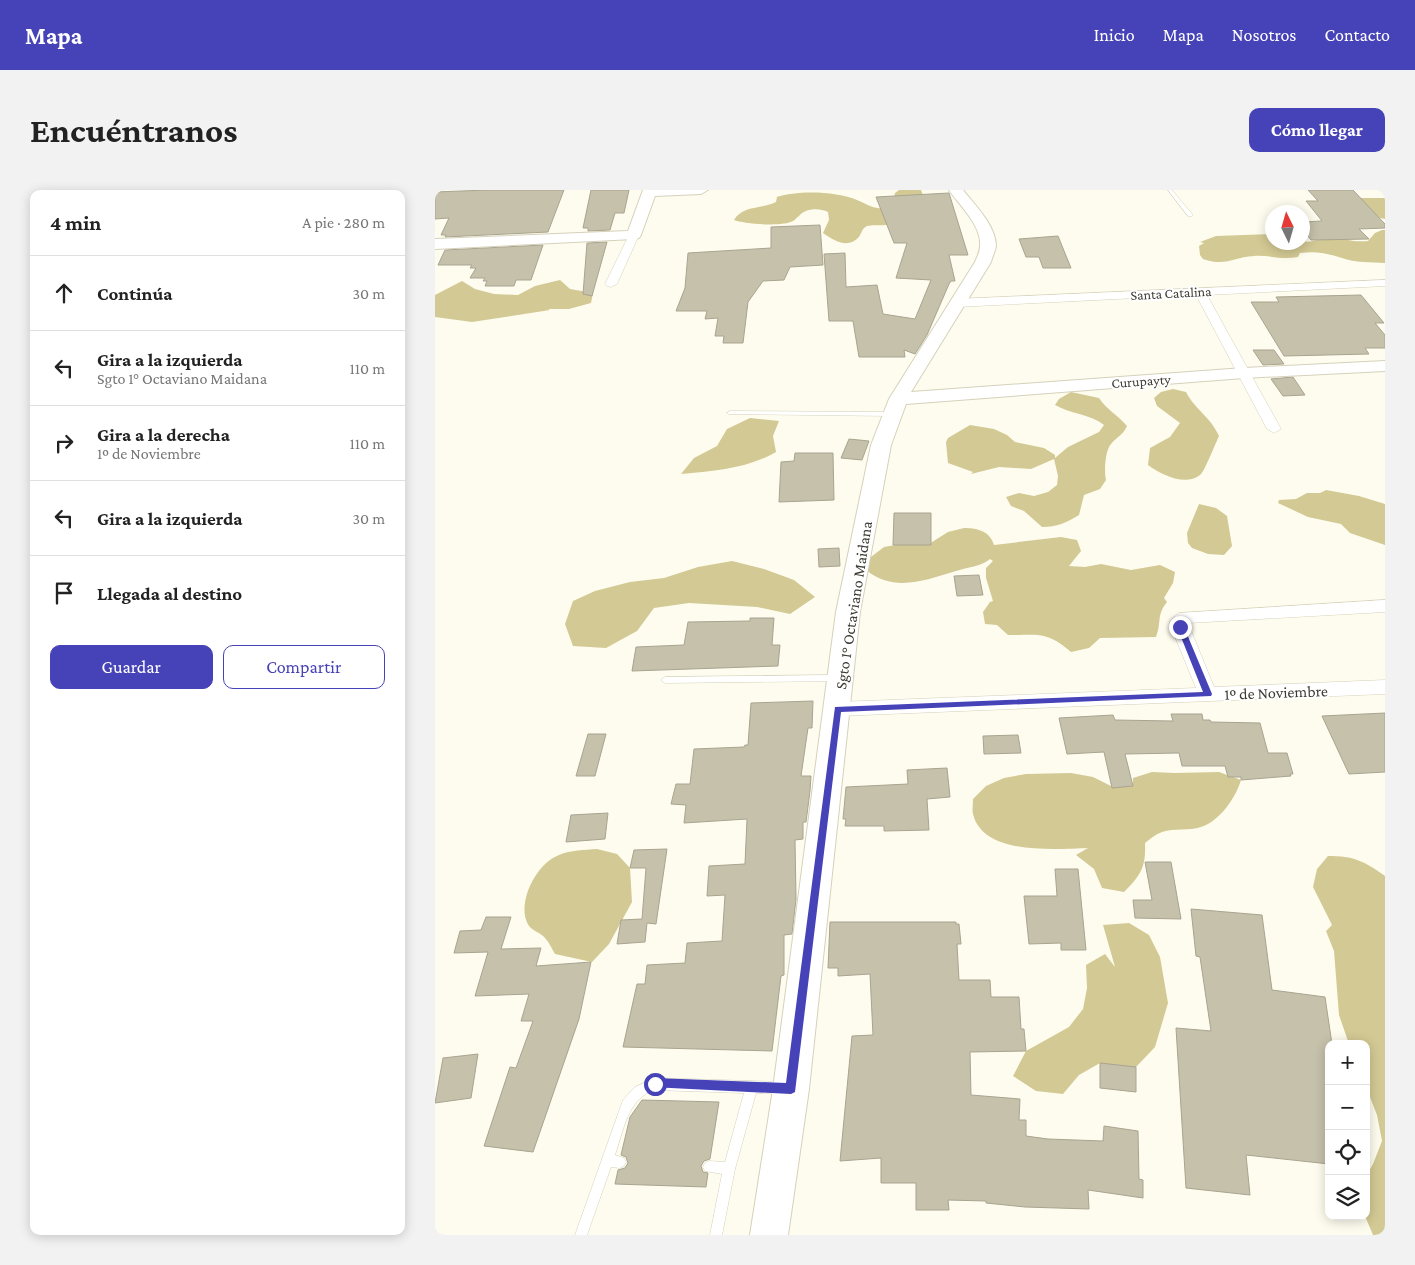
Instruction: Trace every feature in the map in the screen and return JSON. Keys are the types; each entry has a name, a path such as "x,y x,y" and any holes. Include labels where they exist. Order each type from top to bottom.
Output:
{"main road":[{"path":"435,244 634,235 649,191 701,190"},
{"name":"Sgto 1° Octaviano Maidana","path":"769,1235 791,1089 848,612 881,445 895,407 983,262 988,246 985,234 977,219 956,190"},
{"name":"Curupayty","path":"895,407 1244,373 1385,366"}],"street":[{"path":"611,284 634,235"},
{"name":"Santa Catalina","path":"957,303 1385,283"},
{"path":"1200,292 1274,429"},
{"path":"1209,694 1180,627 1179,621 1185,617 1385,606"},
{"name":"1º de Noviembre","path":"839,694 1209,694 1385,687"}],"lane":[{"path":"1170,190 1190,215"},
{"path":"731,413 895,407"},
{"path":"665,680 839,694"},
{"path":"581,1235 614,1161 627,1104 636,1092 644,1086 655,1084 791,1089"},
{"path":"716,1235 729,1169 751,1088"},
{"path":"709,1167 729,1169"}],"shaded area":[{"path":"899,190 921,190 923,195 891,223 867,226 858,238 849,243 836,241 823,233 829,220 828,212 821,210 805,211 793,221 781,224 754,224 734,220 742,212 776,202 777,197 806,192 839,195 873,207 891,208 895,193"},
{"path":"1359,198 1385,198 1385,219 1371,216"},
{"path":"1385,230 1385,263 1352,261 1316,252 1300,253 1298,257 1292,258 1254,256 1218,262 1203,259 1200,255 1199,246 1204,243 1200,242 1216,236 1265,234 1265,250 1310,250 1310,242 1323,238 1368,241 1375,233"},
{"path":"560,280 570,289 593,293 591,303 569,309 548,309 550,310 472,322 435,317 435,295 462,281 475,289 494,294 518,295 535,286"},
{"path":"1173,389 1186,392 1219,436 1202,473 1187,480 1173,478 1148,465 1150,448 1170,437 1180,423 1157,406 1154,398 1161,392"},
{"path":"1071,392 1099,398 1127,426 1107,451 1106,480 1100,489 1084,495 1079,515 1074,518 1057,525 1042,527 1024,511 1011,506 1006,497 1019,493 1034,496 1048,492 1057,485 1058,476 1054,459 1031,469 999,467 971,474 973,472 948,463 946,442 948,438 970,425 994,429 1007,435 1015,442 1044,448 1055,455 1055,458 1068,447 1099,432 1104,425 1093,418 1055,405 1059,399"},
{"path":"750,418 779,421 773,436 776,452 742,466 681,474 694,458 717,446 727,429"},
{"path":"1326,490 1359,496 1385,504 1385,545 1350,533 1341,524 1308,517 1278,503 1279,500 1296,499 1307,493 1320,493"},
{"path":"1199,504 1216,508 1227,516 1232,546 1224,555 1208,554 1192,548 1188,543 1187,533"},
{"path":"964,528 986,533 994,545 1061,537 1077,540 1081,551 1069,566 1085,567 1101,564 1131,570 1160,565 1175,572 1173,583 1164,598 1167,602 1161,611 1156,637 1100,638 1089,648 1071,652 1049,637 1008,635 997,625 985,624 983,612 990,602 993,601 986,578 986,568 993,561 990,559 978,565 922,581 899,583 888,581 866,570 867,560 884,547 901,544 929,544 948,532"},
{"path":"732,561 764,569 794,580 815,597 790,614 757,607 689,603 654,608 637,631 606,648 573,646 565,624 573,601 595,591 630,582 664,578 698,567"},
{"path":"1152,772 1219,772 1241,780 1231,801 1215,820 1201,827 1162,832 1145,843 1145,858 1141,870 1135,881 1124,892 1102,888 1094,869 1076,855 1088,848 1040,849 1005,843 991,837 979,828 973,814 973,799 986,786 1004,778 1026,774 1071,773 1093,777 1113,787 1133,786 1133,778"},
{"path":"597,849 617,854 630,868 632,902 609,944 592,962 555,954 545,938 529,926 525,917 525,907 526,896 530,886 536,875 551,859 568,852"},
{"path":"1328,856 1345,857 1358,860 1385,876 1385,1235 1373,1235 1367,1220 1370,1220 1370,1169 1382,1141 1377,1115 1370,1097 1370,1040 1348,1040 1339,1015 1334,951 1326,931 1332,925 1313,887 1317,869"},
{"path":"1129,923 1149,935 1160,957 1168,1003 1155,1047 1136,1067 1109,1067 1100,1063 1079,1075 1063,1094 1036,1091 1013,1076 1026,1051 1069,1027 1083,1009 1087,988 1086,965 1105,954 1115,967 1103,925"}],"building":[{"path":"564,190 548,232 445,237 446,235 441,235 449,218 435,219 435,192"},
{"path":"591,190 629,190 624,213 615,213 610,230 588,231 588,228 583,228"},
{"path":"1308,190 1353,190 1385,224 1385,228 1359,229 1369,239 1311,240 1310,222 1322,221 1306,201 1318,201"},
{"path":"949,193 968,255 949,255 955,281 951,281 949,284 927,335 915,354 904,350 905,357 859,357 853,321 829,321 824,254 845,253 846,287 877,285 883,314 915,319 931,280 896,278 907,243 894,243 876,197"},
{"path":"820,225 823,265 790,267 784,280 763,281 748,302 743,343 723,343 724,336 715,336 718,318 705,319 707,311 676,311 685,288 688,253 771,248 771,227"},
{"path":"1058,236 1071,268 1043,268 1039,257 1026,257 1019,239"},
{"path":"607,242 592,296 583,294 587,243"},
{"path":"543,245 531,280 516,280 514,286 485,286 487,281 483,281 485,278 470,278 476,268 470,268 472,265 438,265 445,250"},
{"path":"1361,295 1384,323 1375,323 1385,335 1385,348 1365,348 1369,354 1284,356 1251,302 1279,302 1276,297"},
{"path":"1253,350 1274,350 1284,364 1263,365"},
{"path":"1293,377 1305,395 1283,396 1271,379"},
{"path":"849,439 869,441 862,460 841,458"},
{"path":"795,453 833,453 834,500 779,502 781,462 794,461"},
{"path":"894,513 931,513 931,545 893,545"},
{"path":"839,548 840,566 819,567 818,549"},
{"path":"979,575 983,595 957,596 954,576"},
{"path":"750,618 774,618 772,645 780,645 778,666 632,671 636,647 684,645 688,622 750,621"},
{"path":"813,701 812,728 808,728 801,776 811,776 810,791 806,822 803,822 803,839 795,840 796,899 792,934 784,935 784,975 781,976 772,1051 623,1047 637,984 645,984 647,965 685,963 687,943 722,941 725,895 707,896 709,866 745,864 747,819 684,823 686,805 671,804 676,784 690,784 694,749 744,747 748,745 751,703"},
{"path":"1385,713 1385,772 1349,774 1322,716"},
{"path":"1171,714 1202,714 1203,720 1210,720 1211,722 1260,723 1268,753 1287,753 1293,774 1290,774 1291,776 1241,780 1241,777 1228,777 1225,766 1182,766 1179,753 1125,754 1133,786 1112,788 1104,752 1067,754 1059,718 1113,715 1115,720 1173,721"},
{"path":"588,734 606,734 595,776 576,776"},
{"path":"1018,735 1021,753 984,754 983,736"},
{"path":"947,768 950,797 927,799 929,830 884,831 884,826 845,826 846,819 843,819 846,787 908,784 907,770"},
{"path":"608,813 605,839 566,842 571,815"},
{"path":"667,849 656,924 647,923 645,942 617,944 621,920 642,919 646,868 630,868 634,850"},
{"path":"1145,862 1171,862 1181,919 1135,918 1133,900 1152,900"},
{"path":"1055,869 1078,869 1086,950 1061,950 1061,943 1029,944 1024,896 1057,896"},
{"path":"1191,909 1262,915 1272,990 1325,997 1331,1040 1325,1040 1325,1164 1246,1155 1250,1195 1186,1188 1176,1028 1211,1031 1200,957 1196,956"},
{"path":"486,917 511,917 501,949 541,948 536,966 591,962 579,1019 533,1152 484,1146 510,1067 516,1068 533,1021 521,1021 529,994 475,996 488,952 454,953 460,931 481,930"},
{"path":"830,922 956,922 956,924 959,924 961,944 957,944 959,980 990,980 991,997 1019,997 1021,1029 1024,1029 1026,1051 970,1052 971,1095 1020,1099 1019,1120 1026,1120 1026,1136 1048,1139 1103,1141 1104,1126 1138,1131 1139,1179 1143,1180 1143,1198 1088,1190 1089,1209 1025,1207 986,1203 986,1201 948,1200 949,1210 916,1210 916,1183 881,1183 881,1158 840,1161 852,1036 873,1035 870,974 838,976 838,968 828,968"},
{"path":"478,1054 471,1098 435,1103 443,1058"},
{"path":"1100,1063 1136,1067 1136,1092 1100,1088"},
{"path":"642,1100 719,1102 710,1159 704,1161 701,1166 703,1172 708,1173 706,1187 615,1184 618,1170 625,1168 628,1163 626,1157 621,1155 630,1117"}],"route":[{"path":"655,1084 791,1089 837,709 1209,694 1180,627"}]}
